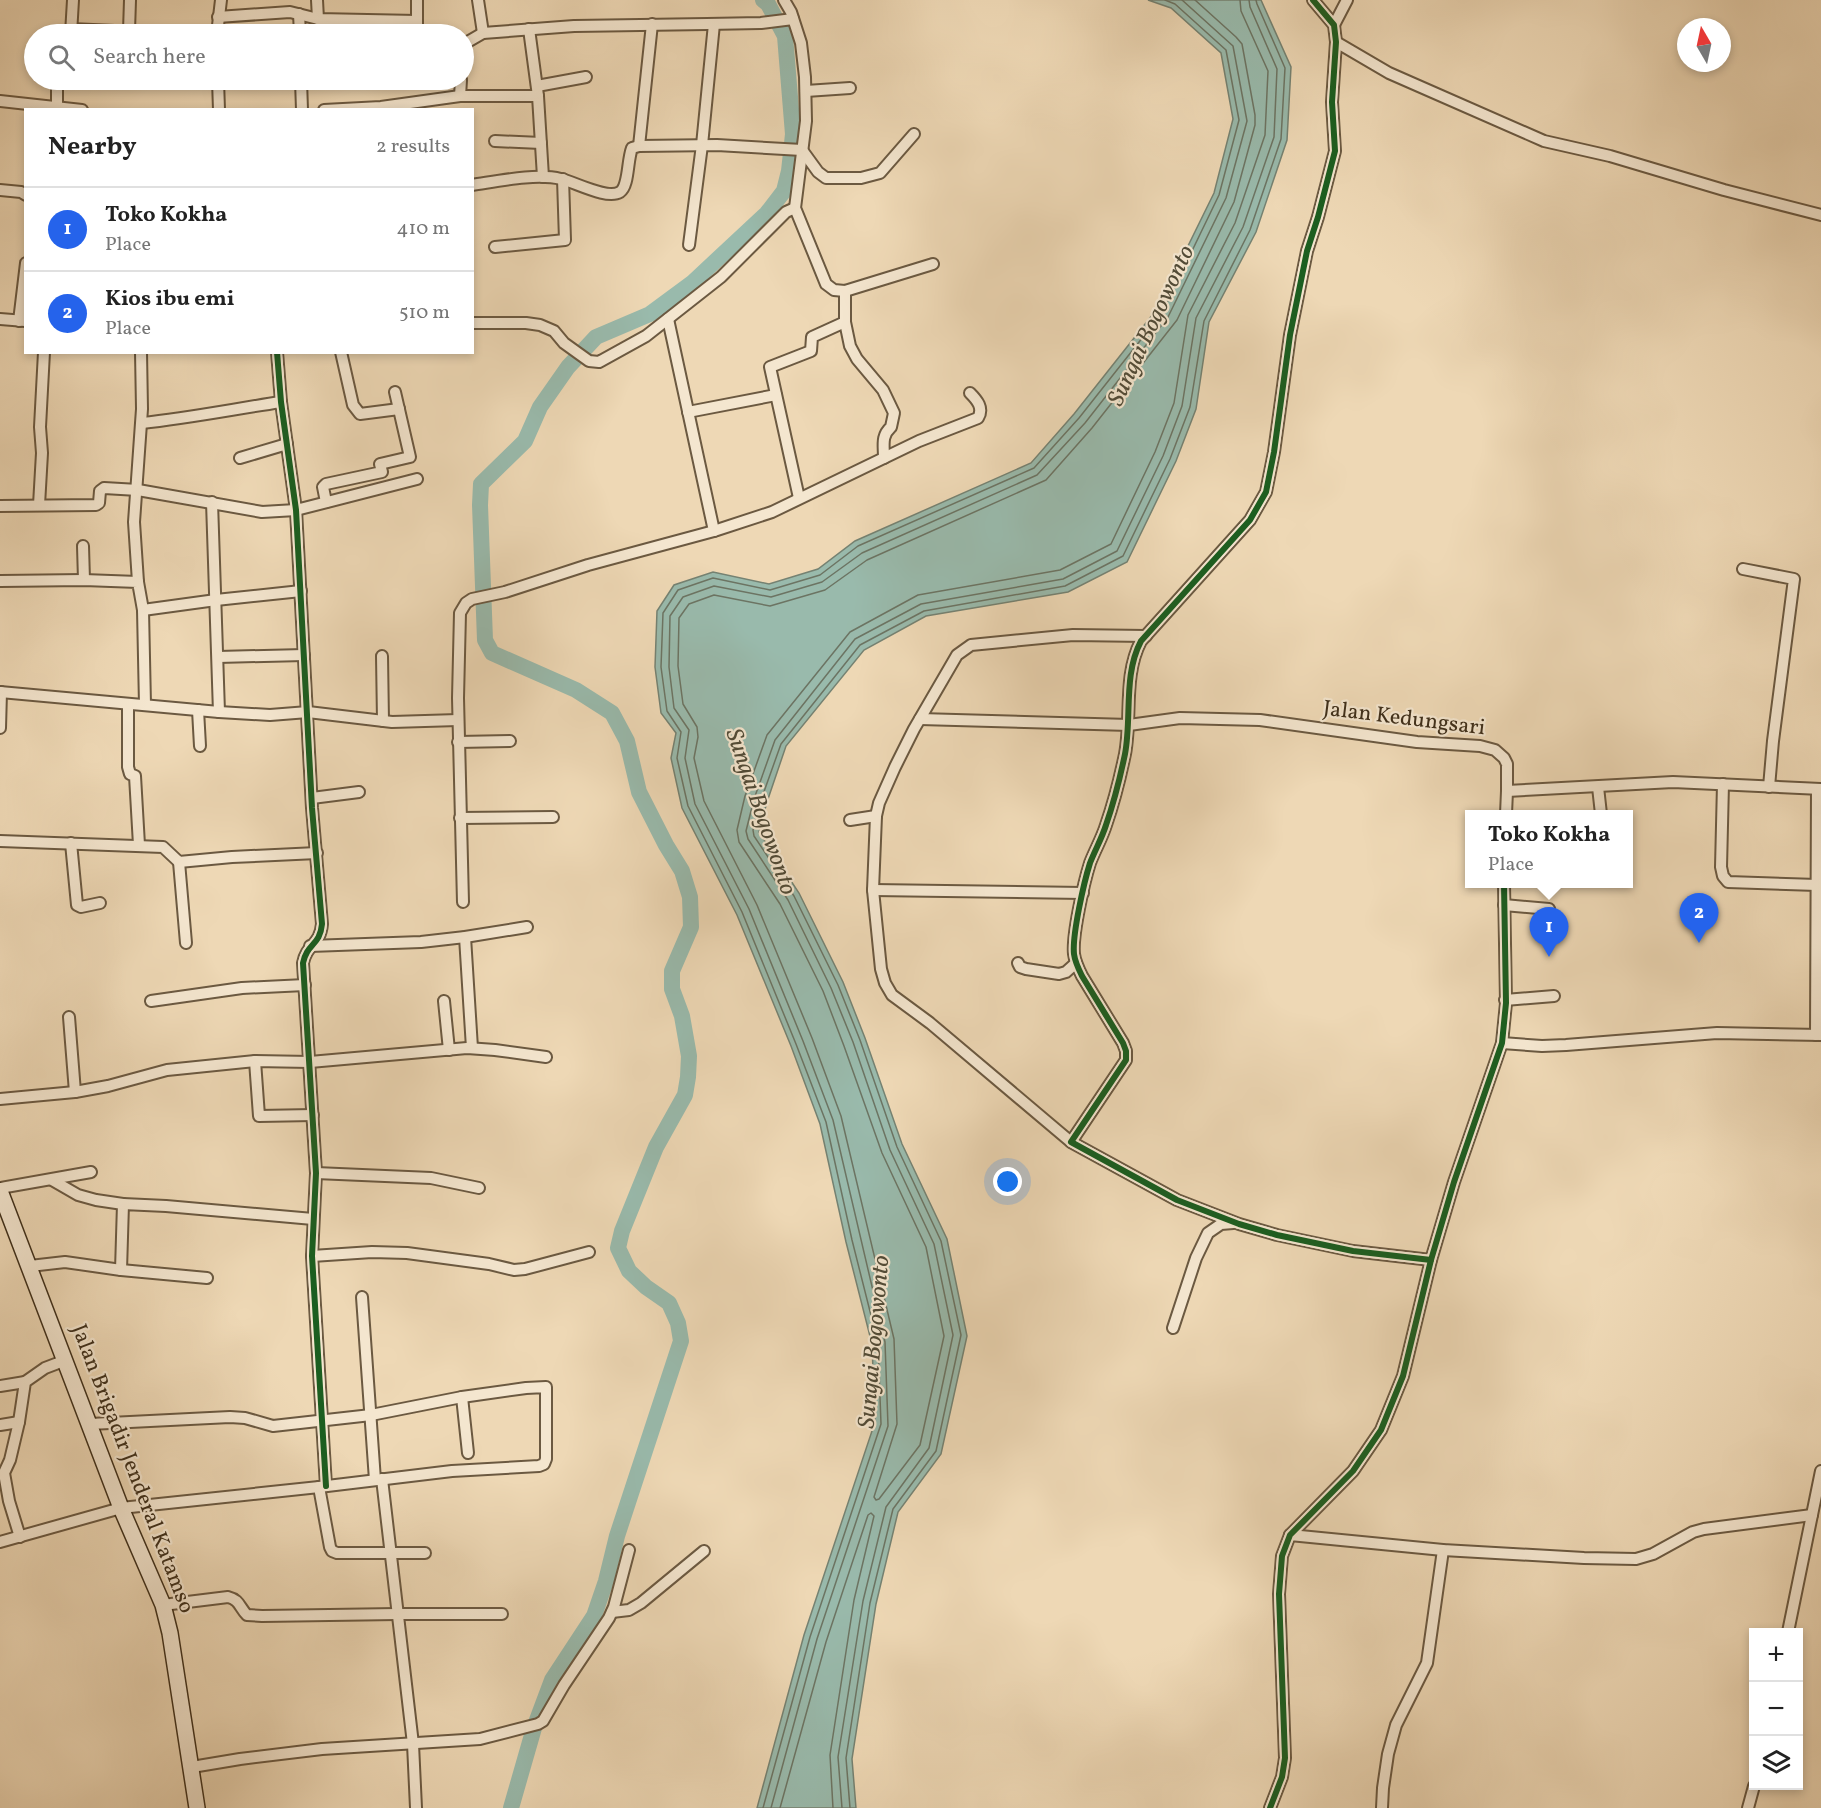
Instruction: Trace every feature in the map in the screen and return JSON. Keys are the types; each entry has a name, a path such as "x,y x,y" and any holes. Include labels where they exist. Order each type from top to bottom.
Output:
{"main road":[{"name":"Jalan Brigadir Jenderal Katamso","path":"0,1189 122,1508 163,1605 170,1633 197,1808"}],"street":[{"path":"72,24 73,0"},
{"path":"129,24 130,0"},
{"path":"218,24 221,0"},
{"path":"317,0 318,19"},
{"path":"218,17 290,12 318,19 417,21 417,0"},
{"path":"478,0 483,33"},
{"path":"784,0 791,12 801,43 806,91 806,121 800,150 795,208 826,284 834,290 846,291 933,264"},
{"path":"1071,1142 1126,1060 1123,1043 1082,975 1074,952 1090,864 1106,826 1118,786 1129,725 1128,701 1133,655 1141,641 1250,519 1266,492 1274,452 1290,335 1307,251 1335,151 1332,102 1336,42 1334,25 1313,0"},
{"path":"1334,25 1347,0"},
{"path":"299,14 300,24"},
{"path":"474,38 483,33 574,26 761,23 793,20"},
{"path":"639,146 652,24"},
{"path":"689,245 714,24"},
{"path":"529,30 538,91 543,177"},
{"path":"1336,42 1389,73 1544,141 1610,156 1724,190 1821,215"},
{"path":"382,108 460,96 538,91 586,77"},
{"path":"806,91 850,88"},
{"path":"57,90 57,107"},
{"path":"218,90 219,108"},
{"path":"301,90 302,108"},
{"path":"460,90 460,96"},
{"path":"0,101 65,108"},
{"path":"474,185 543,177 563,179 611,195 620,192 626,184 628,156 632,148 639,146 702,145 800,150 826,178 861,178 880,173 914,134"},
{"path":"495,141 541,143"},
{"path":"495,247 565,240 563,179"},
{"path":"0,190 24,194"},
{"path":"474,323 540,325 554,332 589,361 599,362 646,336 668,319 721,277 786,212 795,208"},
{"path":"846,291 845,322 850,346 857,359 883,390 894,413 891,427 885,432 883,440 884,458"},
{"path":"0,319 22,321 24,292"},
{"path":"668,319 714,531"},
{"path":"799,498 770,367 811,351 812,337 845,322"},
{"path":"39,505 44,354"},
{"path":"141,354 142,423 134,522 138,582 143,610 145,705"},
{"path":"278,354 280,402 296,510 312,798 322,924 321,934 310,946 303,963 316,1173 312,1256 321,1420 322,1487 332,1551 337,1553 425,1553"},
{"path":"341,354 352,405 360,414 399,409"},
{"path":"326,502 323,490 326,484 382,472 380,464 410,457 395,392"},
{"path":"463,902 458,720 460,613 466,603 478,597 714,531 772,512 919,441 978,418 980,414 978,401 969,393"},
{"path":"688,412 776,395"},
{"path":"142,423 200,416 212,412 280,402"},
{"path":"240,458 287,444"},
{"path":"0,506 96,506 99,503 100,491 104,488 138,490 262,512 296,510 417,479"},
{"path":"212,502 219,712"},
{"path":"83,546 84,580"},
{"path":"1743,569 1794,579 1775,718 1769,787"},
{"path":"0,581 138,582"},
{"path":"143,610 301,591"},
{"path":"1146,636 1073,635 971,645 957,655 895,767 879,803 876,816 873,890 881,969 885,983 892,995 930,1023 1071,1142 1177,1200 1239,1224 1277,1235 1353,1251 1431,1260"},
{"path":"218,657 304,655"},
{"path":"382,656 382,721"},
{"path":"0,728 0,692 219,712 270,715 308,712 382,721 458,720"},
{"path":"128,704 128,767 130,774 135,777 140,845"},
{"path":"198,710 200,746"},
{"name":"Jalan Kedungsari","path":"1129,725 1180,718 1260,720 1417,742 1480,746 1495,750 1504,758 1507,764 1507,791"},
{"path":"920,719 1129,725"},
{"path":"459,742 510,741"},
{"path":"1502,1043 1566,1045 1717,1033 1819,1035 1817,885 1819,789 1673,782 1507,791 1506,810"},
{"path":"1723,784 1721,867 1723,876 1728,882 1817,885"},
{"path":"1598,787 1601,810"},
{"path":"312,798 359,792"},
{"path":"850,820 876,816"},
{"path":"460,818 553,817"},
{"path":"0,841 163,847 179,862 186,943"},
{"path":"71,843 77,905 78,907 100,903"},
{"path":"179,862 317,853"},
{"path":"1270,1808 1282,1777 1285,1758 1279,1594 1282,1556 1290,1535 1353,1471 1381,1430 1403,1376 1431,1260 1454,1182 1502,1043 1505,1000 1504,888"},
{"path":"873,890 1083,893"},
{"path":"1504,905 1549,909"},
{"path":"310,946 421,942 527,927"},
{"path":"465,937 472,1048"},
{"path":"1018,963 1020,967 1026,969 1062,974 1076,963"},
{"path":"151,1000 242,988 305,985"},
{"path":"1505,1000 1554,996"},
{"path":"444,1001 449,1050"},
{"path":"69,1017 75,1092"},
{"path":"0,1099 75,1092 108,1086 167,1070 255,1061 310,1062 472,1048 546,1057"},
{"path":"255,1061 259,1116 313,1115"},
{"path":"0,1189 91,1172"},
{"path":"316,1173 431,1178 479,1188"},
{"path":"52,1180 78,1195 96,1200 313,1220"},
{"path":"121,1270 123,1204"},
{"path":"1173,1328 1196,1258 1208,1233 1221,1224 1239,1224"},
{"path":"312,1256 372,1252 407,1253 489,1264 513,1270 589,1252"},
{"path":"30,1266 65,1262 207,1278"},
{"path":"362,1296 371,1415 413,1744 416,1808"},
{"path":"0,1386 26,1382 45,1368 66,1360"},
{"path":"20,1537 9,1501 4,1473 5,1460 19,1422 26,1382"},
{"path":"0,1542 122,1508 452,1471 539,1466 544,1464 546,1459 546,1387 462,1397 371,1415 273,1426 245,1418 230,1417 90,1424"},
{"path":"462,1397 468,1453"},
{"path":"0,1425 19,1422"},
{"path":"1789,1628 1821,1471"},
{"path":"1290,1535 1443,1550 1636,1559 1653,1554 1704,1529 1812,1515"},
{"path":"192,1767 322,1749 480,1739 538,1724 543,1721 564,1684 612,1612 629,1550"},
{"path":"1382,1808 1388,1754 1396,1725 1427,1663 1443,1550"},
{"path":"612,1612 629,1610 641,1603 704,1551"},
{"path":"163,1605 228,1597 240,1602 247,1615 262,1616 502,1614"},
{"path":"1748,1808 1753,1790"}],"water":[{"name":"Sungai Bogowonto","path":"1148,0 1261,0 1291,67 1287,140 1256,232 1209,322 1196,409 1176,461 1127,562 1068,592 926,616 864,650 786,746 759,832 799,893 843,982 902,1144 947,1239 967,1336 941,1454 898,1512 876,1604 852,1759 856,1808 757,1808 804,1635 875,1422 872,1344 846,1242 820,1124 791,1046 737,915 682,808 671,758 676,733 661,713 655,667 657,611 674,585 713,572 769,584 818,569 855,541 1031,463 1074,414 1157,309 1214,193 1233,119 1221,53 1171,8"}],"waterway":[{"path":"511,1808 534,1728 552,1680 594,1616 606,1581 617,1536 681,1341 678,1323 669,1303 646,1287 629,1271 618,1248 622,1231 656,1147 685,1095 689,1056 682,1016 672,989 672,971 691,927 690,897 682,871 639,792 627,741 612,713 576,690 492,653 485,640 481,484 525,441 540,407 568,367 596,337 650,314 692,283 767,213 784,191 789,171 793,134 785,36 768,4 763,0"}],"cycle path":[{"path":"1313,0 1334,25 1336,42 1332,102 1335,151 1307,251 1290,335 1274,452 1266,492 1250,520 1141,641 1135,654 1130,682 1125,754 1103,835 1090,863 1079,909 1074,945 1074,957 1078,968 1123,1043 1126,1060 1071,1142 1177,1200 1239,1224 1277,1235 1353,1251 1431,1260"},
{"path":"277,354 281,402 296,510 312,808 322,924 319,937 307,952 303,963 316,1173 312,1256 326,1486"},
{"path":"1270,1808 1282,1777 1285,1758 1279,1594 1282,1556 1290,1535 1353,1471 1381,1430 1403,1376 1431,1260 1454,1182 1502,1043 1506,1003 1504,888"}],"place":[{"name":"Kios ibu emi","path":"1699,943"},
{"name":"Toko Kokha","path":"1549,957"}]}
